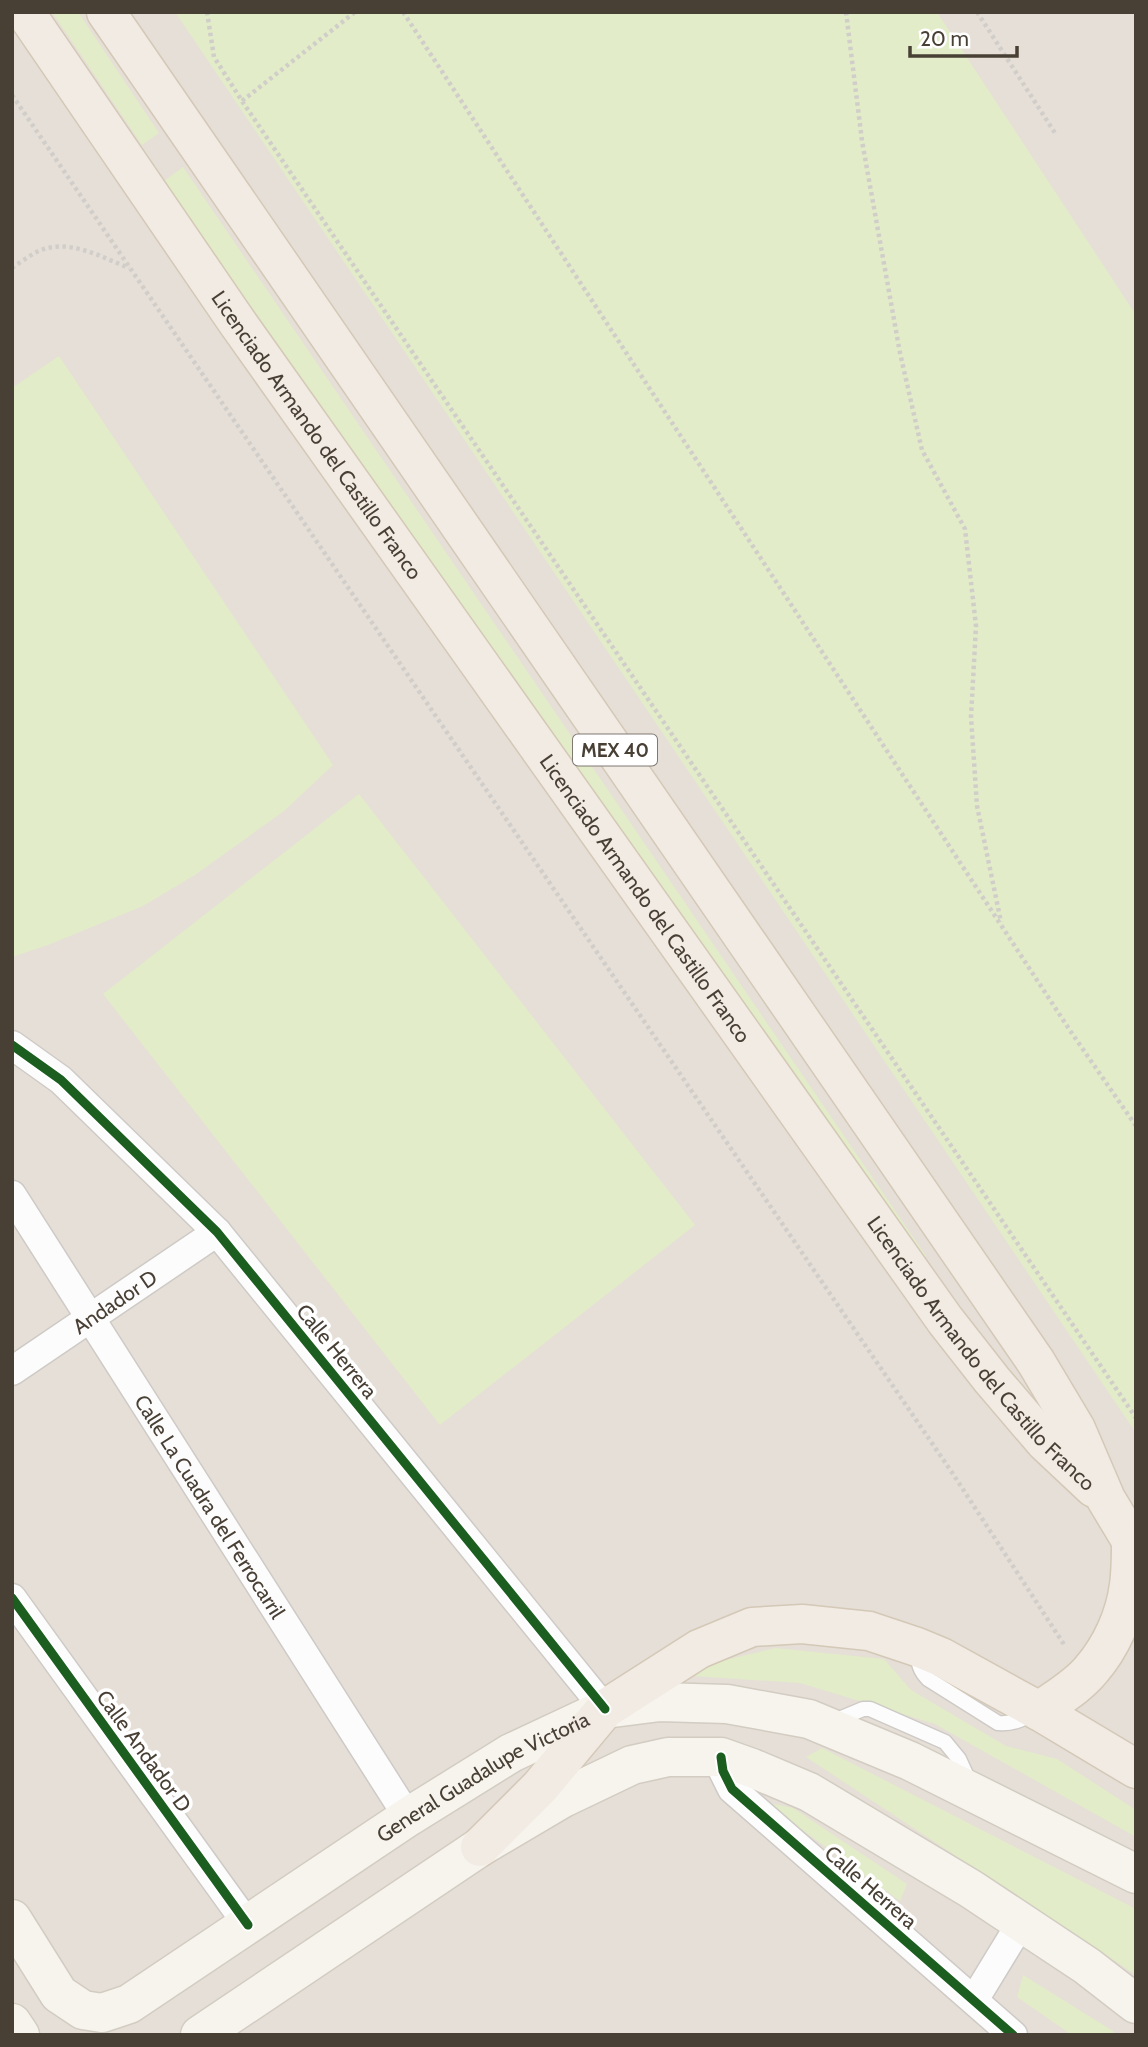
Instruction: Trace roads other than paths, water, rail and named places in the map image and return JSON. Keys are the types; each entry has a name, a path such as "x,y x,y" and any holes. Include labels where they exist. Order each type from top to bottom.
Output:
{"main road":[{"name":"Licenciado Armando del Castillo Franco","path":"25,12 237,322 945,1320 1045,1442 1106,1499"},
{"name":"Licenciado Armando del Castillo Franco","path":"106,12 1029,1351 1076,1429 1106,1499"},
{"name":"MEX 40","path":"1106,1499 1134,1545"},
{"path":"1039,1711 1085,1676 1111,1640 1123,1614 1134,1545"},
{"path":"480,1847 540,1787 605,1709 699,1649 752,1627 802,1624 869,1631 918,1647 1039,1711 1136,1769"},
{"name":"General Guadalupe Victoria","path":"12,1919 59,1993 83,2010 102,2012 129,2004 408,1817 510,1753 605,1709 660,1702 727,1704 809,1719 909,1761 1136,1874"},
{"path":"200,2035 480,1847 563,1798 632,1765 668,1757 721,1757 809,1792 971,1889 1087,1966 1136,2004"},
{"path":"12,2024 20,2035"}],"street":[{"name":"Calle Herrera","path":"12,1045 61,1080 217,1233 605,1709"},
{"name":"Calle La Cuadra del Ferrocarril","path":"12,1195 408,1817"},
{"name":"Andador D","path":"12,1371 217,1233"},
{"name":"Calle Andador D","path":"12,1598 247,1925"},
{"name":"Calle Herrera","path":"721,1757 723,1771 732,1789 1013,2035"},
{"path":"974,2000 1021,1923"}]}
